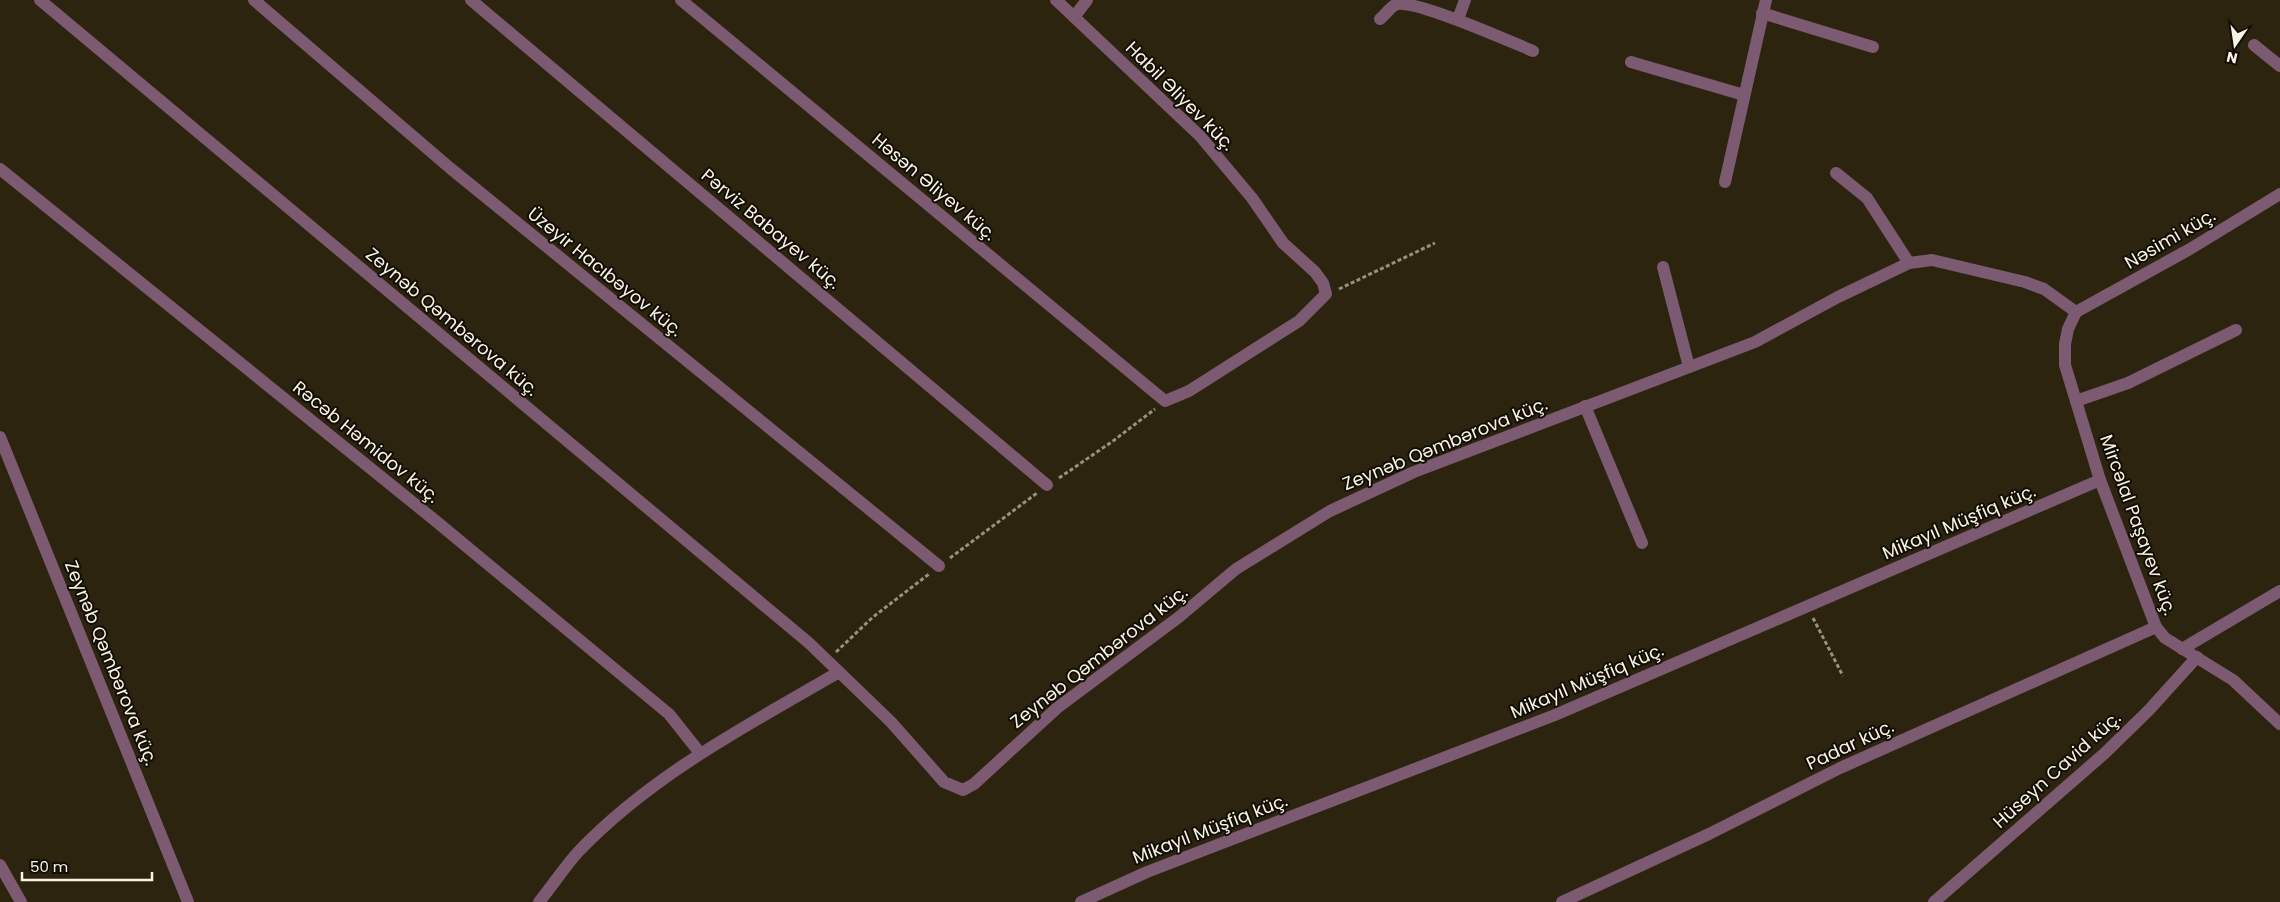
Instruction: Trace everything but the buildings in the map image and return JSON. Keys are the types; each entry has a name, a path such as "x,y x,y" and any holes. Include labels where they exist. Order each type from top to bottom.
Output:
{"street":[{"name":"Zeynəb Qəmbərova küç.","path":"40,0 809,643 891,722 944,782 963,790 974,784 1057,708 1179,617 1236,569 1262,551 1330,511 1414,472 1755,342 1838,297 1908,263 1932,260 2025,282 2044,289 2076,312"},
{"name":"Üzeyir Hacıbəyov küç.","path":"254,0 450,168 938,566"},
{"name":"Pərviz Babayev küç.","path":"471,0 1048,486"},
{"name":"Həsən Əliyev küç.","path":"681,0 1165,400"},
{"name":"Habil Əliyev küç.","path":"1056,0 1200,136 1252,198 1284,243 1315,272 1323,283 1326,294"},
{"path":"1074,17 1087,0"},
{"path":"1458,19 1465,0"},
{"path":"1725,182 1766,0"},
{"path":"1380,19 1397,4 1411,2 1533,50"},
{"path":"1762,13 1873,48"},
{"path":"2254,44 2280,66"},
{"path":"1631,62 1744,95"},
{"name":"Rəcəb Həmidov küç.","path":"0,170 437,522 670,714 700,753"},
{"path":"1836,173 1867,198 1908,263"},
{"name":"Nəsimi küç.","path":"2076,312 2190,249 2280,194"},
{"path":"1663,267 1689,367"},
{"path":"1165,400 1189,390 1299,321 1326,294"},
{"name":"Mircəlal Paşayev küç.","path":"2076,312 2068,329 2065,344 2065,365 2100,480 2156,627 2165,638 2233,680 2280,724"},
{"path":"2076,401 2128,383 2236,330"},
{"path":"1585,406 1642,543"},
{"name":"Zeynəb Qəmbərova küç.","path":"0,437 188,902"},
{"name":"Mikayıl Müşfiq küç.","path":"1081,902 1147,872 1555,715 2100,480"},
{"path":"2182,649 2280,591"},
{"name":"Padar küç.","path":"1562,902 1709,834 1840,768 2156,627"},
{"name":"Hüseyn Cavid küç.","path":"1934,902 2105,753 2149,710 2197,657"},
{"path":"539,902 579,852 634,801 700,753 839,672"},
{"path":"0,865 21,902"}],"path":[{"path":"1326,294 1353,284 1435,243"},
{"path":"827,661 873,617 938,566 1048,486 1114,441 1165,400"},
{"path":"1808,606 1843,676"}]}
